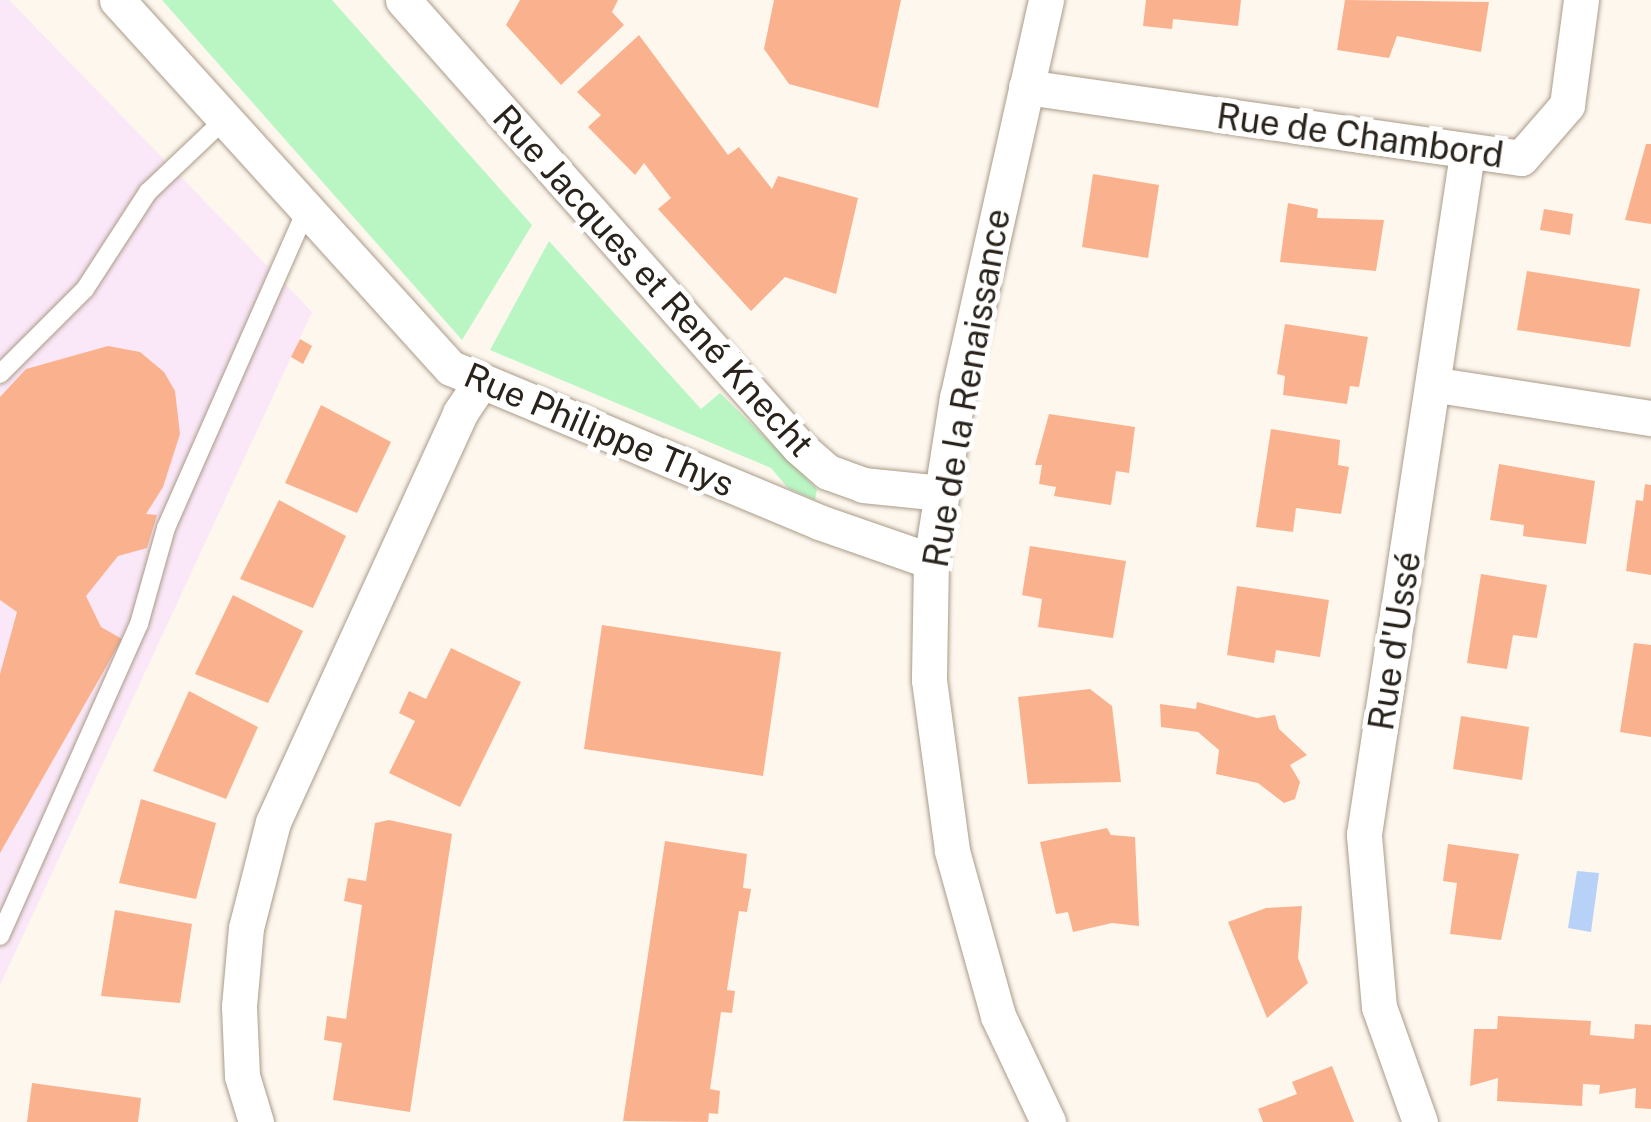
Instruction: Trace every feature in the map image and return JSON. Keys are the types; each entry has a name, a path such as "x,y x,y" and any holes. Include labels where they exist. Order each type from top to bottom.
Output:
{"street":[{"name":"Rue Philippe Thys","path":"117,0 426,346 479,385 931,561"},
{"name":"Rue Jacques et René Knecht","path":"402,0 798,447 828,472 864,486 942,492"},
{"name":"Rue de la Renaissance","path":"1046,0 942,492 931,561 929,680 952,851 998,1016 1048,1122"},
{"name":"Rue de Chambord","path":"1026,87 1467,154 1521,158 1567,105 1581,0"},
{"name":"Rue d'Ussé","path":"1420,1122 1379,1007 1364,834 1436,385 1467,154"},
{"path":"256,1122 242,1076 239,1006 246,928 274,822 443,448 479,385"},
{"path":"1436,385 1651,418"}],"lane":[{"path":"0,374 85,289 148,192 224,120"},
{"path":"0,936 139,624 166,528 306,211"}],"shaded area":[{"path":"0,0 9,0 312,312 0,985"}],"green space":[{"path":"162,0 332,0 532,225 462,340"},
{"path":"549,241 701,409 720,393 817,489 815,500 788,488 771,468 490,350"}],"water":[{"path":"1577,871 1599,873 1591,932 1568,928"}],"building":[{"path":"520,0 618,0 612,12 624,25 561,85 506,25"},
{"path":"774,0 901,0 878,108 789,84 764,49"},
{"path":"1146,0 1241,0 1238,26 1173,19 1172,29 1143,26"},
{"path":"1345,0 1489,2 1481,52 1397,36 1389,58 1337,50"},
{"path":"639,35 728,155 739,147 772,189 778,176 858,198 836,294 785,277 751,311 658,209 671,198 644,163 635,175 588,127 601,115 577,92"},
{"path":"1646,144 1651,144 1651,224 1625,220"},
{"path":"1093,174 1159,185 1148,258 1082,247"},
{"path":"1288,203 1318,209 1317,218 1384,220 1376,271 1280,262"},
{"path":"1544,209 1573,214 1570,235 1540,230"},
{"path":"1527,271 1640,289 1630,347 1517,330"},
{"path":"1285,324 1368,337 1359,387 1350,386 1347,404 1283,395 1285,376 1277,374"},
{"path":"300,339 312,346 303,364 291,357"},
{"path":"108,346 140,352 164,372 175,391 180,434 163,487 146,514 157,515 147,548 118,556 86,596 101,627 122,639 0,853 0,674 17,612 0,600 0,397 26,369"},
{"path":"321,405 391,442 357,513 285,483"},
{"path":"1049,414 1135,427 1129,473 1116,471 1111,505 1054,496 1056,487 1039,484 1042,465 1035,465"},
{"path":"1271,429 1340,440 1338,465 1349,467 1341,514 1296,508 1293,532 1256,527"},
{"path":"1499,464 1595,481 1586,544 1523,536 1524,525 1490,520"},
{"path":"1645,484 1651,485 1651,575 1626,571 1636,500 1643,501"},
{"path":"279,500 346,536 313,608 240,579"},
{"path":"1030,546 1126,561 1113,638 1038,627 1042,599 1022,595"},
{"path":"1481,574 1547,585 1537,638 1513,635 1507,669 1467,663"},
{"path":"1237,586 1329,600 1320,657 1276,650 1274,663 1227,655"},
{"path":"233,595 303,631 268,703 195,674"},
{"path":"602,625 781,652 763,776 584,749"},
{"path":"1634,643 1651,645 1651,737 1620,732"},
{"path":"451,648 521,682 460,807 389,773 415,721 399,713 409,691 426,699"},
{"path":"1090,689 1112,706 1121,782 1028,784 1018,697"},
{"path":"189,691 258,727 226,799 153,771"},
{"path":"1197,702 1257,718 1275,715 1279,729 1307,755 1290,765 1300,782 1295,799 1284,803 1258,783 1216,774 1219,750 1198,732 1161,727 1160,704 1196,709"},
{"path":"1461,716 1529,727 1522,780 1453,769"},
{"path":"141,799 216,823 196,899 119,883"},
{"path":"389,820 452,834 410,1112 333,1100 342,1043 324,1040 327,1016 346,1019 362,905 344,901 348,878 366,881 375,823"},
{"path":"1107,828 1111,835 1135,837 1139,926 1112,923 1073,932 1068,912 1056,914 1040,842"},
{"path":"665,841 747,854 743,888 751,889 747,912 739,911 727,990 735,991 732,1013 721,1012 710,1089 720,1091 718,1114 709,1113 708,1122 623,1121"},
{"path":"1448,844 1519,854 1501,940 1450,934 1457,883 1443,881"},
{"path":"1302,906 1298,958 1308,983 1267,1018 1228,922 1266,908"},
{"path":"115,910 192,924 180,1003 101,996"},
{"path":"1498,1016 1591,1021 1590,1035 1634,1039 1635,1024 1651,1025 1651,1109 1635,1108 1636,1088 1599,1094 1600,1085 1583,1084 1582,1106 1497,1101 1498,1078 1470,1086 1474,1029 1497,1029"},
{"path":"1332,1066 1354,1122 1263,1122 1258,1109 1297,1094 1292,1082"},
{"path":"32,1083 141,1098 138,1122 27,1122"}]}
